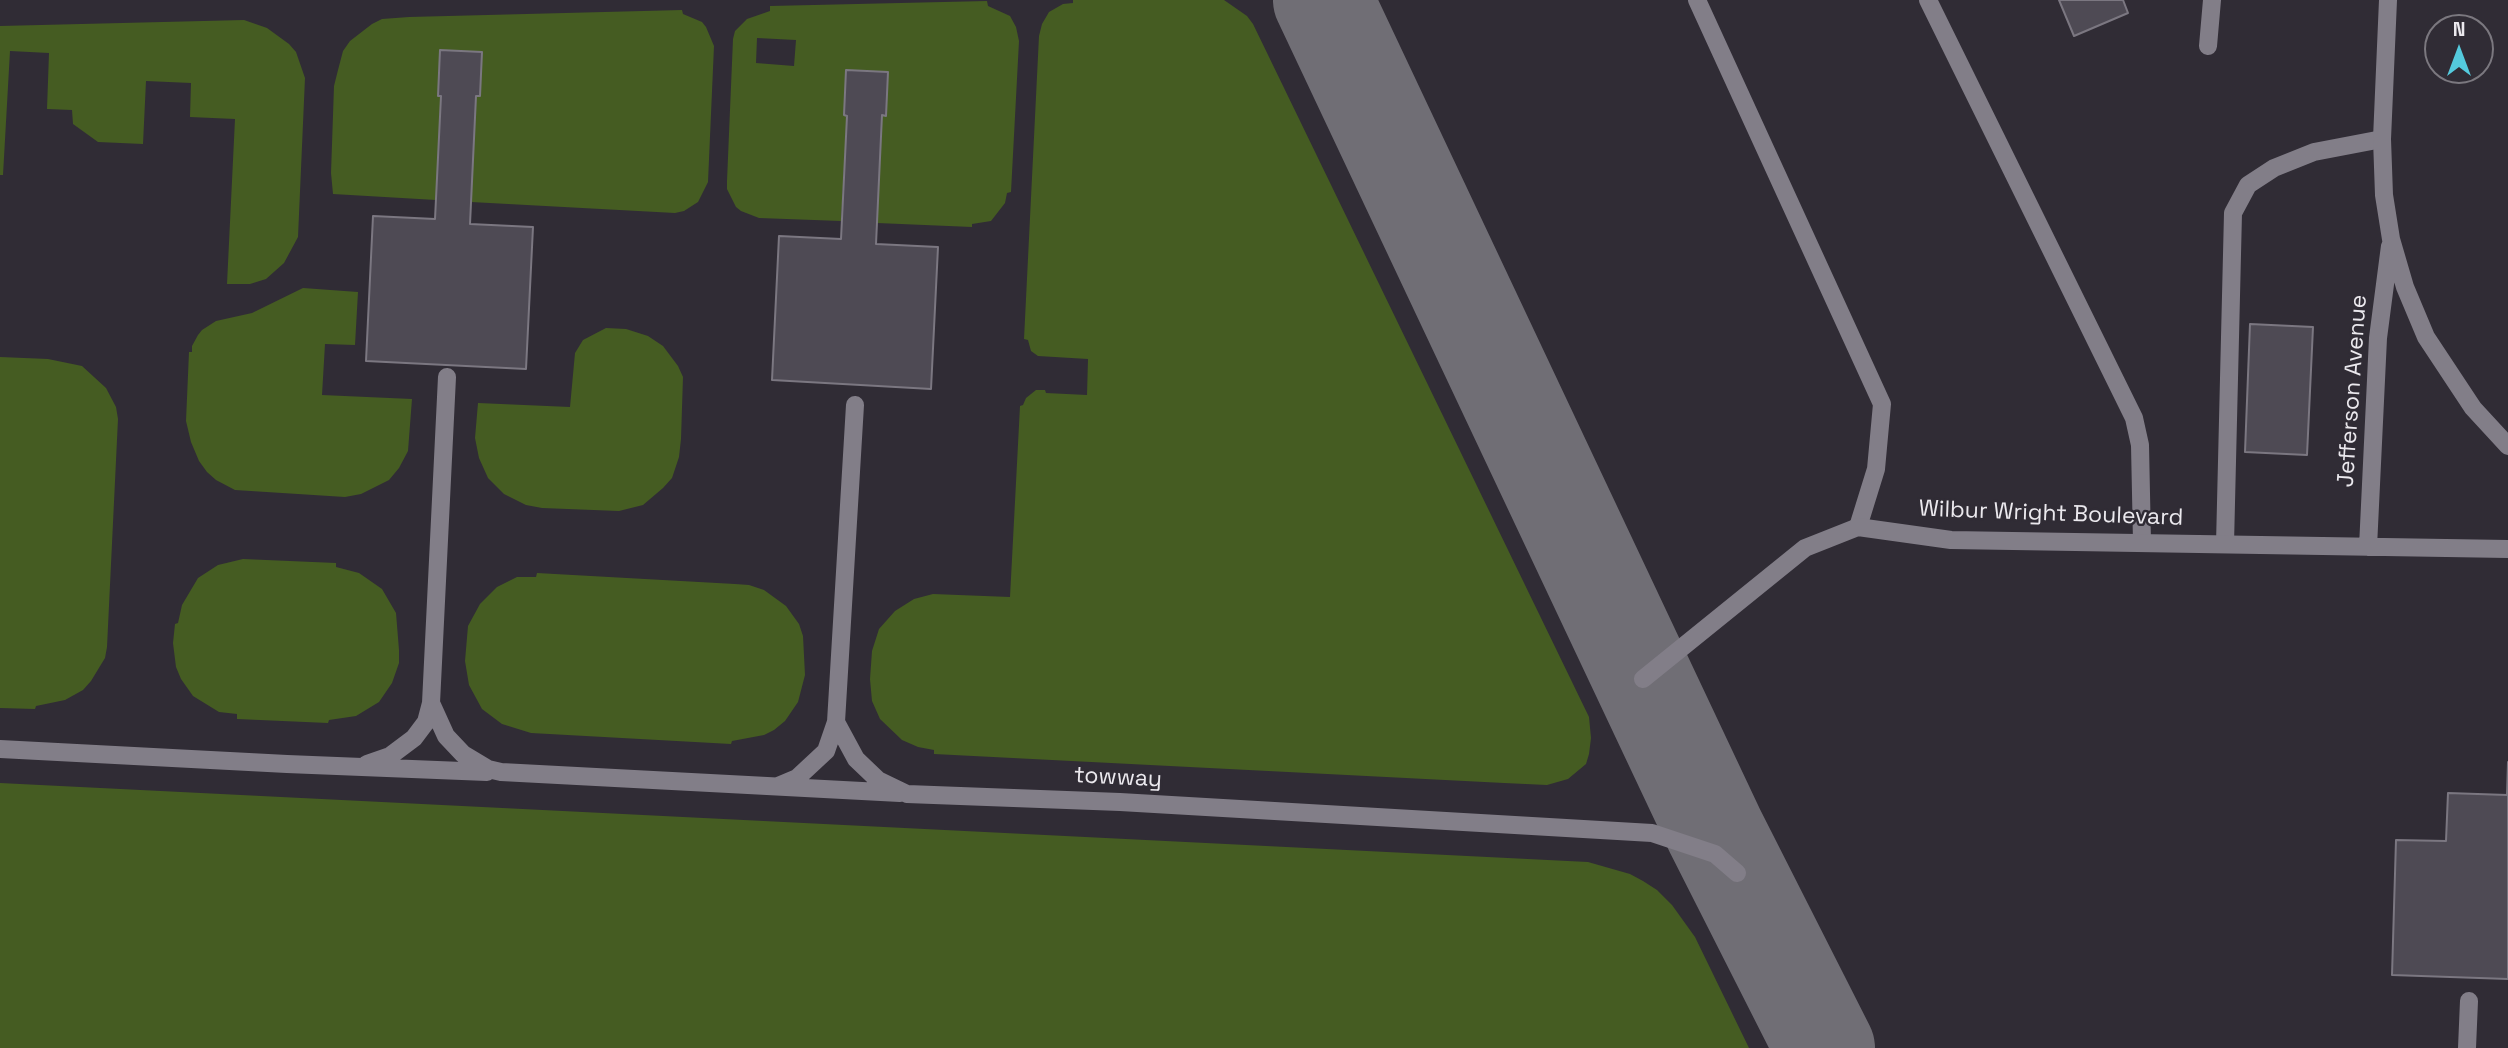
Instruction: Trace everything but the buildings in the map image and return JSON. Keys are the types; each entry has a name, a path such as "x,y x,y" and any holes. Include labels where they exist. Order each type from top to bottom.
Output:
{"street":[{"path":"1697,0 1882,404 1876,469 1858,527"},
{"path":"1928,0 2134,418 2140,445 2142,542"},
{"path":"2208,46 2212,0"},
{"name":"Jefferson Avenue","path":"2388,0 2382,139 2384,195 2391,239 2404,287 2426,337 2473,408 2508,446"},
{"path":"2225,544 2232,213 2248,185 2274,168 2314,152 2382,139"},
{"name":"Jefferson Avenue","path":"2368,547 2378,338 2391,239"},
{"path":"353,767 376,762 408,743 426,722 431,703 447,377"},
{"path":"775,787 797,778 826,751 836,722 855,405"},
{"name":"Wilbur Wright Boulevard","path":"1643,678 1805,548 1858,527 1951,540 2508,549"},
{"path":"431,703 446,736 463,754 488,769 501,772"},
{"name":"towway","path":"836,722 849,749 862,766 878,780 906,794 1121,802 1652,833 1715,853 1737,873"},
{"path":"0,749 906,794"},
{"path":"2468,1048 2469,1001"}],"green space":[{"path":"1073,0 1224,0 1247,16 1253,24 1589,717 1591,738 1586,764 1568,779 1547,785 934,754 934,750 902,740 880,719 872,701 872,651 879,629 895,611 914,599 933,594 1010,597 1020,406 1036,390 1087,395 1088,359 1038,356 1031,351 1028,340 1024,339 1039,36 1049,12 1063,4 1073,3"},
{"path":"987,1 988,6 1010,16 1019,41 1011,192 1007,193 1005,203 991,221 972,224 972,227 877,223 882,115 886,115 888,72 846,70 844,115 847,116 841,221 759,218 736,207 727,189 733,39 735,31 747,19 770,11 770,6","holes":["757,38 796,40 794,66 756,63"]},
{"path":"682,10 683,14 702,22 714,46 708,182 698,202 684,211 675,213 471,202 476,96 480,95 482,52 440,50 438,95 441,96 436,200 333,194 331,173 334,86 343,51 350,41 372,24 382,19 409,17"},
{"path":"244,20 267,28 289,44 296,52 305,78 298,237 284,263 266,279 250,284 227,284 235,119 190,117 191,83 146,81 143,144 98,142 73,124 72,110 47,109 49,53 10,51 3,175 0,175 0,26"},
{"path":"303,288 358,292 355,345 325,344 322,395 412,399 408,451 399,468 389,480 361,494 345,497 235,490 207,472 191,442 186,421 189,352 192,352 198,335 216,321 252,313"},
{"path":"606,328 626,329 648,336 663,346 683,377 681,439 672,478 643,505 619,511 542,508 526,505 504,494 488,478 479,458 475,438 478,403 570,407 575,353 583,340"},
{"path":"0,357 48,359 82,366 106,388 116,407 118,419 105,658 83,690 65,700 36,706 35,709 0,708"},
{"path":"243,559 336,563 336,567 359,573 382,589 396,613 399,663 392,683 379,702 356,716 329,720 328,723 237,719 237,714 219,712 193,696 176,667 173,643 175,624 178,623 182,605 198,578 218,565"},
{"path":"537,573 749,585 764,590 786,606 799,624 803,636 805,675 798,702 785,721 774,730 764,735 732,741 731,744 531,733 502,724 482,709 469,685 465,661 468,626 480,604 497,587 517,577 536,577"},
{"path":"0,783 1588,862 1630,874 1657,890 1672,905 1695,937 1749,1048 0,1048"}],"taxiway":[{"path":"1323,0 1715,831 1825,1048"}]}
